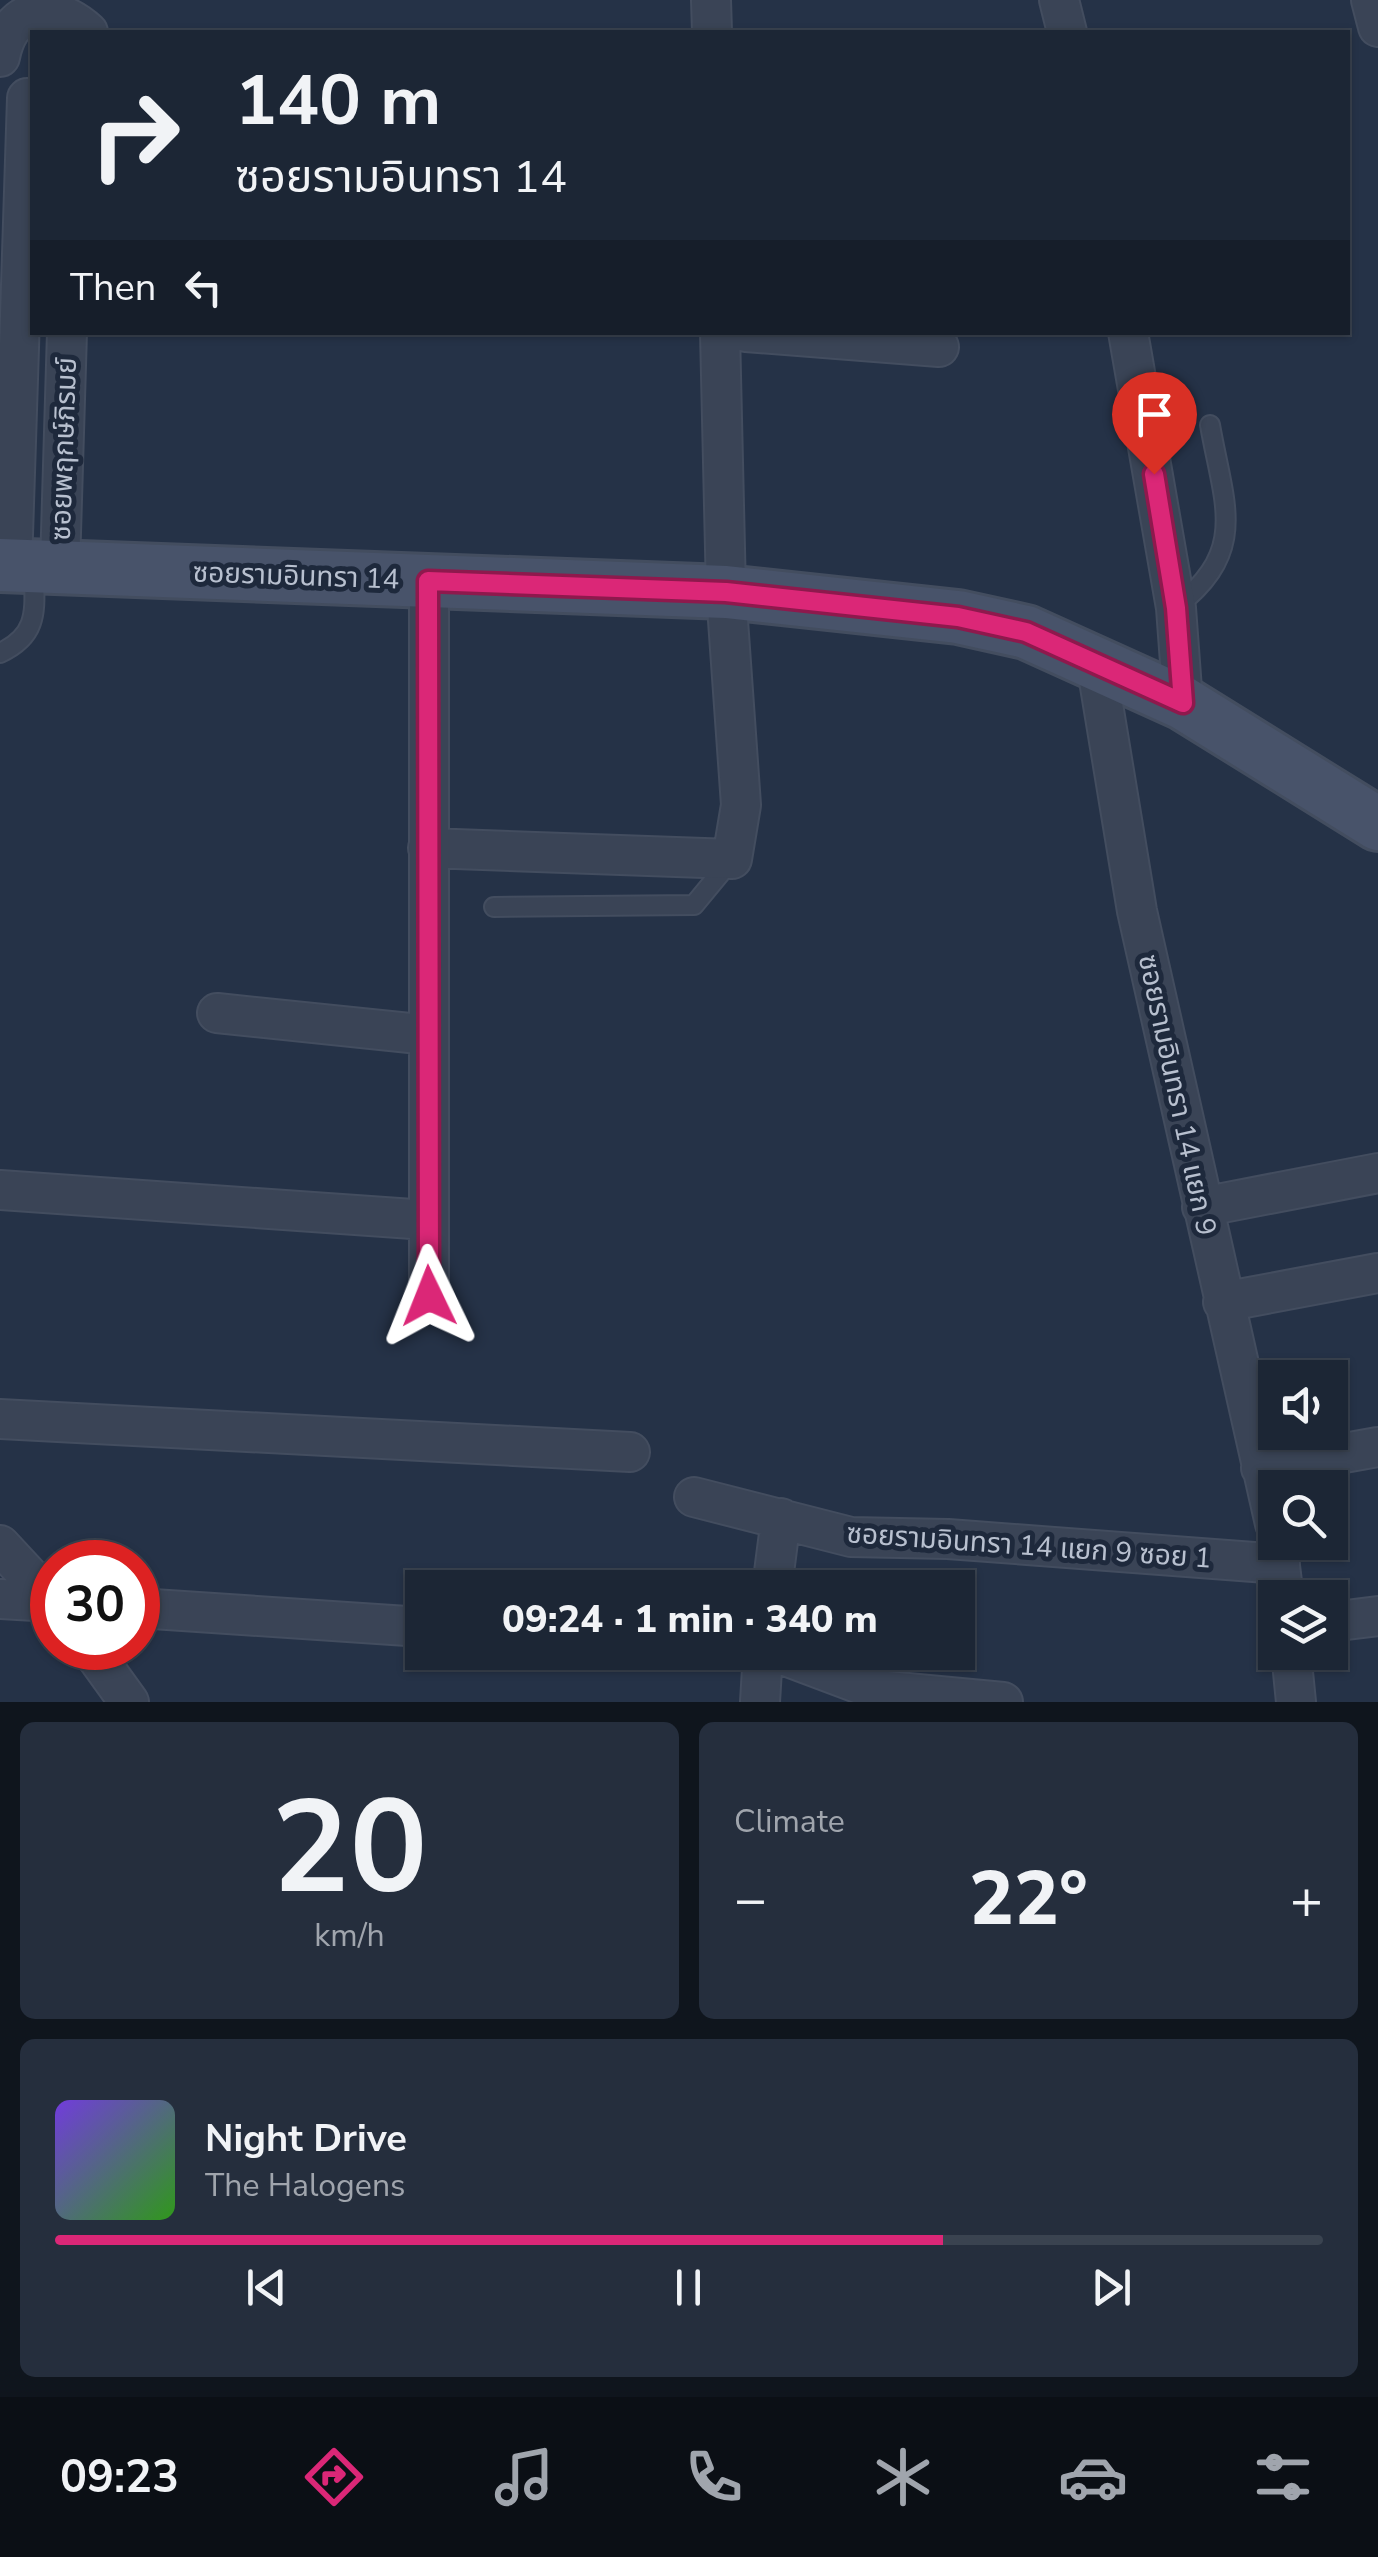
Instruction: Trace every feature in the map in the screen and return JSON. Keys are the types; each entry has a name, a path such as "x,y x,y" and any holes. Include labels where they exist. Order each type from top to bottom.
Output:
{"street":[{"path":"711,0 712,30"},
{"path":"1060,0 1067,30"},
{"path":"1371,0 1378,27"},
{"name":"ซอยพฤกษ์ภิรมย์","path":"26,566 30,98 8,82 0,58 4,34 20,8 58,9 80,17"},
{"name":"ซอยพฤกษ์ภิรมย์","path":"26,566 66,335"},
{"path":"428,848 732,859 741,805 726,592 720,335"},
{"path":"785,335 939,347"},
{"path":"1129,335 1176,608 1183,703"},
{"name":"ซอยรามอินทรา 14","path":"26,566 726,592 958,617 1026,632 1183,703 1378,824"},
{"path":"428,581 429,1296"},
{"name":"ซอยรามอินทรา 14 แยก 9","path":"1096,662 1137,911 1261,1468"},
{"path":"217,1013 430,1035"},
{"path":"1202,1208 1378,1174"},
{"path":"0,1190 427,1220"},
{"path":"1223,1302 1378,1273"},
{"path":"0,1418 630,1452"},
{"path":"1261,1468 1378,1447"},
{"name":"ซอยรามอินทรา 14 แยก 9 ซอย 1","path":"694,1497 851,1536 984,1541 1280,1568"},
{"path":"774,1570 781,1518"},
{"path":"0,1545 30,1578"},
{"path":"0,1599 30,1601"},
{"path":"160,1609 405,1626"},
{"path":"1348,1620 1378,1616"},
{"path":"106,1670 129,1702"},
{"path":"760,1702 763,1670"},
{"path":"823,1670 876,1690 1003,1702"},
{"path":"1293,1670 1296,1702"}],"lane":[{"path":"1176,608 1201,588 1216,567 1224,546 1226,517 1210,425"},
{"path":"0,652 20,641 34,618 26,566"},
{"path":"494,907 694,905 732,859"}],"route":[{"path":"429,1296 428,581 726,592 958,617 1026,632 1183,703 1176,608 1154,474"}]}
